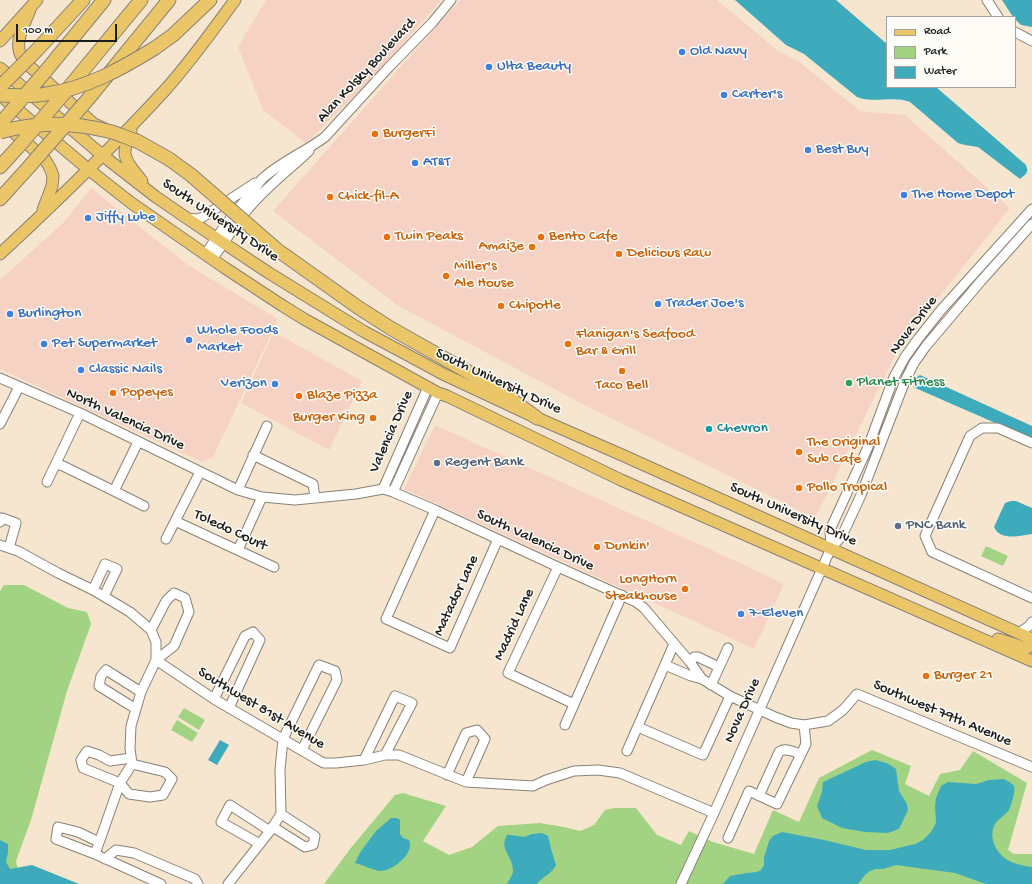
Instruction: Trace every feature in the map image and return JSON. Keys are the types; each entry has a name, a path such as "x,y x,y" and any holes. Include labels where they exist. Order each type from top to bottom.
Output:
{"highway":[{"path":"0,87 37,50 82,0"},
{"path":"0,122 45,72 104,0"},
{"path":"0,167 66,91 141,0"},
{"path":"0,199 89,98 169,0"},
{"path":"0,95 16,96 46,94 71,89 99,79 155,48 173,35 210,0"},
{"path":"0,132 15,127 63,124 108,131 137,141 169,159 190,175 276,249 359,308 392,329 493,386 537,418"}],"main road":[{"path":"0,254 88,169 167,88 235,0"},
{"path":"34,3 18,42 19,50 26,63 94,124 102,128 118,128 135,121"},
{"path":"0,41 34,3"},
{"name":"South University Drive","path":"0,68 102,155 156,197 294,289 363,331 443,374 537,418 1032,639"},
{"path":"0,95 88,169 140,210 259,291 299,316 433,390 616,478 1031,660"},
{"path":"135,121 126,141 124,155 128,163 156,197"},
{"path":"0,122 44,158 50,168 52,186 43,213"},
{"path":"958,628 1026,648 1029,647 1032,642"}],"street":[{"name":"Alan Kolsky Boulevard","path":"220,241 266,189 294,166 325,137 389,67 432,23 451,0"},
{"path":"987,0 997,16"},
{"path":"1016,33 1032,41"},
{"name":"Alan Kolsky Boulevard","path":"209,257 243,202 263,178 286,160 319,142"},
{"path":"186,218 197,219 203,217 263,178"},
{"name":"Nova Drive","path":"830,548 830,530 868,447 894,377 905,358 941,310 1032,209"},
{"name":"Nova Drive","path":"681,884 714,813 830,548 842,536 861,495 905,382 914,363 926,346 1032,224"},
{"path":"967,282 975,289"},
{"path":"926,346 938,325 941,310"},
{"name":"North Valencia Drive","path":"0,378 80,413 238,490 262,497 295,500 356,494 382,489 393,492"},
{"path":"0,424 19,387"},
{"name":"Valencia Drive","path":"382,489 433,390"},
{"name":"Valencia Drive","path":"393,492 433,390"},
{"path":"47,482 80,413"},
{"path":"238,490 267,426"},
{"path":"1032,443 998,428 982,428 970,436 925,536 932,552 1032,598"},
{"path":"114,491 138,442"},
{"path":"253,455 313,484 315,498"},
{"path":"56,464 63,466 144,506"},
{"name":"Toledo Court","path":"166,539 200,472"},
{"name":"South Valencia Drive","path":"393,492 636,602 644,608 690,662 702,679 730,696 759,709"},
{"path":"238,550 262,497"},
{"name":"Matador Lane","path":"435,510 386,618 450,648 498,539"},
{"path":"0,522 2,518 16,523 4,546 18,551 93,590 130,612 151,630 156,642 156,660 141,692 131,726 131,761 120,783 94,854"},
{"name":"Toledo Court","path":"175,521 274,567"},
{"path":"93,590 106,564 117,569 104,596"},
{"name":"Madrid Lane","path":"558,567 508,673 574,704"},
{"path":"151,630 166,601 174,593 184,598 189,612 174,646 156,660"},
{"path":"565,725 622,595"},
{"path":"1019,633 1032,622"},
{"path":"214,699 245,636 253,632 260,640 229,708"},
{"path":"627,751 674,644"},
{"path":"711,684 728,648"},
{"path":"690,662 694,657 698,657 719,667"},
{"name":"Southwest 81st Avenue","path":"156,660 214,699 324,763 364,760 385,755 399,755 466,782 533,786 574,771 598,770 620,773 714,813"},
{"path":"241,884 230,881 272,830 281,814 280,770 283,739 319,665 335,670 338,680 302,750"},
{"path":"665,665 702,679"},
{"path":"136,709 99,686 101,676 106,670 141,692"},
{"name":"Southwest 79th Avenue","path":"759,709 791,723 804,725 828,721 843,710 857,694 1032,767"},
{"path":"364,760 395,696 412,703 385,755"},
{"path":"638,727 703,755 730,696"},
{"path":"728,838 749,791 777,804 806,744 804,725"},
{"path":"447,775 466,733 477,730 485,739 466,782"},
{"path":"760,796 779,752 781,750 785,750 800,754"},
{"path":"87,751 110,761 131,761 165,772 172,779 163,795 150,797 129,794 120,783 83,768 81,760 87,751"},
{"path":"260,844 221,822 230,805 272,830 305,847 313,845 315,836 281,814"},
{"path":"99,842 78,832 58,826 56,839 162,884"},
{"path":"105,859 116,850 134,853 195,879 198,884"}],"shaded area":[{"path":"266,0 441,0 379,72 306,143 263,110 238,47"},
{"path":"460,0 717,0 778,51 798,61 860,111 905,115 1010,208 899,347 815,518 590,408 397,305 273,211"},
{"path":"91,188 188,265 278,319 213,457 202,462 0,369 0,280 63,223"},
{"path":"274,332 362,381 329,450 241,403"},
{"path":"435,425 784,584 754,649 404,489"}],"green space":[{"path":"986,546 1008,556 1003,566 981,556"},
{"path":"4,585 24,585 68,608 87,612 91,624 67,691 31,820 16,861 20,880 0,884 0,591"},
{"path":"184,708 205,720 199,730 178,717"},
{"path":"177,720 198,733 192,742 171,730"},
{"path":"872,750 911,766 905,784 929,796 940,774 960,770 973,751 1027,783 1008,850 1014,854 1032,854 1032,884 324,884 350,849 395,795 403,793 446,806 423,841 449,855 472,847 498,826 540,823 580,831 594,825 605,810 614,808 636,808 657,835 681,845 689,831 713,842 754,854 773,810 799,822 819,778"}],"water":[{"path":"735,0 836,0 886,43 886,88 937,88 1026,165 1026,173 1020,179 978,147 958,143 910,102 897,99 870,100 857,97 804,54 786,45"},
{"path":"1002,0 1032,0 1032,27 1021,25 1016,20 1016,16 1012,16"},
{"path":"920,375 1032,426 1032,439 913,387 917,377"},
{"path":"1016,501 1032,508 1032,534 1005,536 994,527 1005,503"},
{"path":"220,740 229,745 217,765 208,760"},
{"path":"875,760 887,763 896,769 899,791 907,804 908,810 899,829 888,833 865,832 842,828 822,818 817,806 822,792 823,782 866,762"},
{"path":"1004,779 1014,786 1014,794 1009,810 997,821 994,826 992,837 999,853 1009,861 1032,867 1032,884 986,884 955,873 896,865 870,871 858,884 723,884 730,876 757,872 761,870 764,865 764,858 769,841 773,836 782,832 866,850 890,850 915,844 923,840 931,832 936,823 936,798 941,786 948,782 976,784 989,780"},
{"path":"391,818 397,818 400,820 400,834 403,838 409,840 410,845 406,856 396,865 380,871 355,863 361,851 376,831"},
{"path":"542,833 548,836 556,865 555,868 537,884 507,884 513,872 513,866 504,845 507,835 524,837"},
{"path":"0,840 8,844 6,862 10,869 32,865 79,884 0,884"}],"place":[{"name":"Old Navy","path":"682,52"},
{"name":"Ulta Beauty","path":"489,67"},
{"name":"Carter's","path":"724,95"},
{"name":"BurgerFi","path":"375,134"},
{"name":"Best Buy","path":"808,150"},
{"name":"AT&T","path":"415,163"},
{"name":"The Home Depot","path":"904,195"},
{"name":"Chick-fil-A","path":"330,197"},
{"name":"Jiffy Lube","path":"88,218"},
{"name":"Twin Peaks","path":"387,237"},
{"name":"Bento Cafe","path":"541,237"},
{"name":"Amaize","path":"532,247"},
{"name":"Delicious Raw","path":"619,254"},
{"name":"Miller's Ale House","path":"446,276"},
{"name":"Trader Joe's","path":"658,304"},
{"name":"Chipotle","path":"501,306"},
{"name":"Burlington","path":"10,314"},
{"name":"Whole Foods Market","path":"189,340"},
{"name":"Pet Supermarket","path":"44,344"},
{"name":"Flanigan's Seafood Bar & Grill","path":"568,344"},
{"name":"Classic Nails","path":"81,370"},
{"name":"Taco Bell","path":"622,371"},
{"name":"Planet Fitness","path":"849,383"},
{"name":"Verizon","path":"275,384"},
{"name":"Popeyes","path":"113,393"},
{"name":"Blaze Pizza","path":"299,396"},
{"name":"Burger King","path":"373,418"},
{"name":"Chevron","path":"709,429"},
{"name":"The Original Sub Cafe","path":"799,452"},
{"name":"Regent Bank","path":"437,463"},
{"name":"Pollo Tropical","path":"799,488"},
{"name":"PNC Bank","path":"898,526"},
{"name":"Dunkin'","path":"597,547"},
{"name":"LongHorn Steakhouse","path":"685,589"},
{"name":"7-Eleven","path":"741,614"},
{"name":"Burger 21","path":"926,676"}]}
